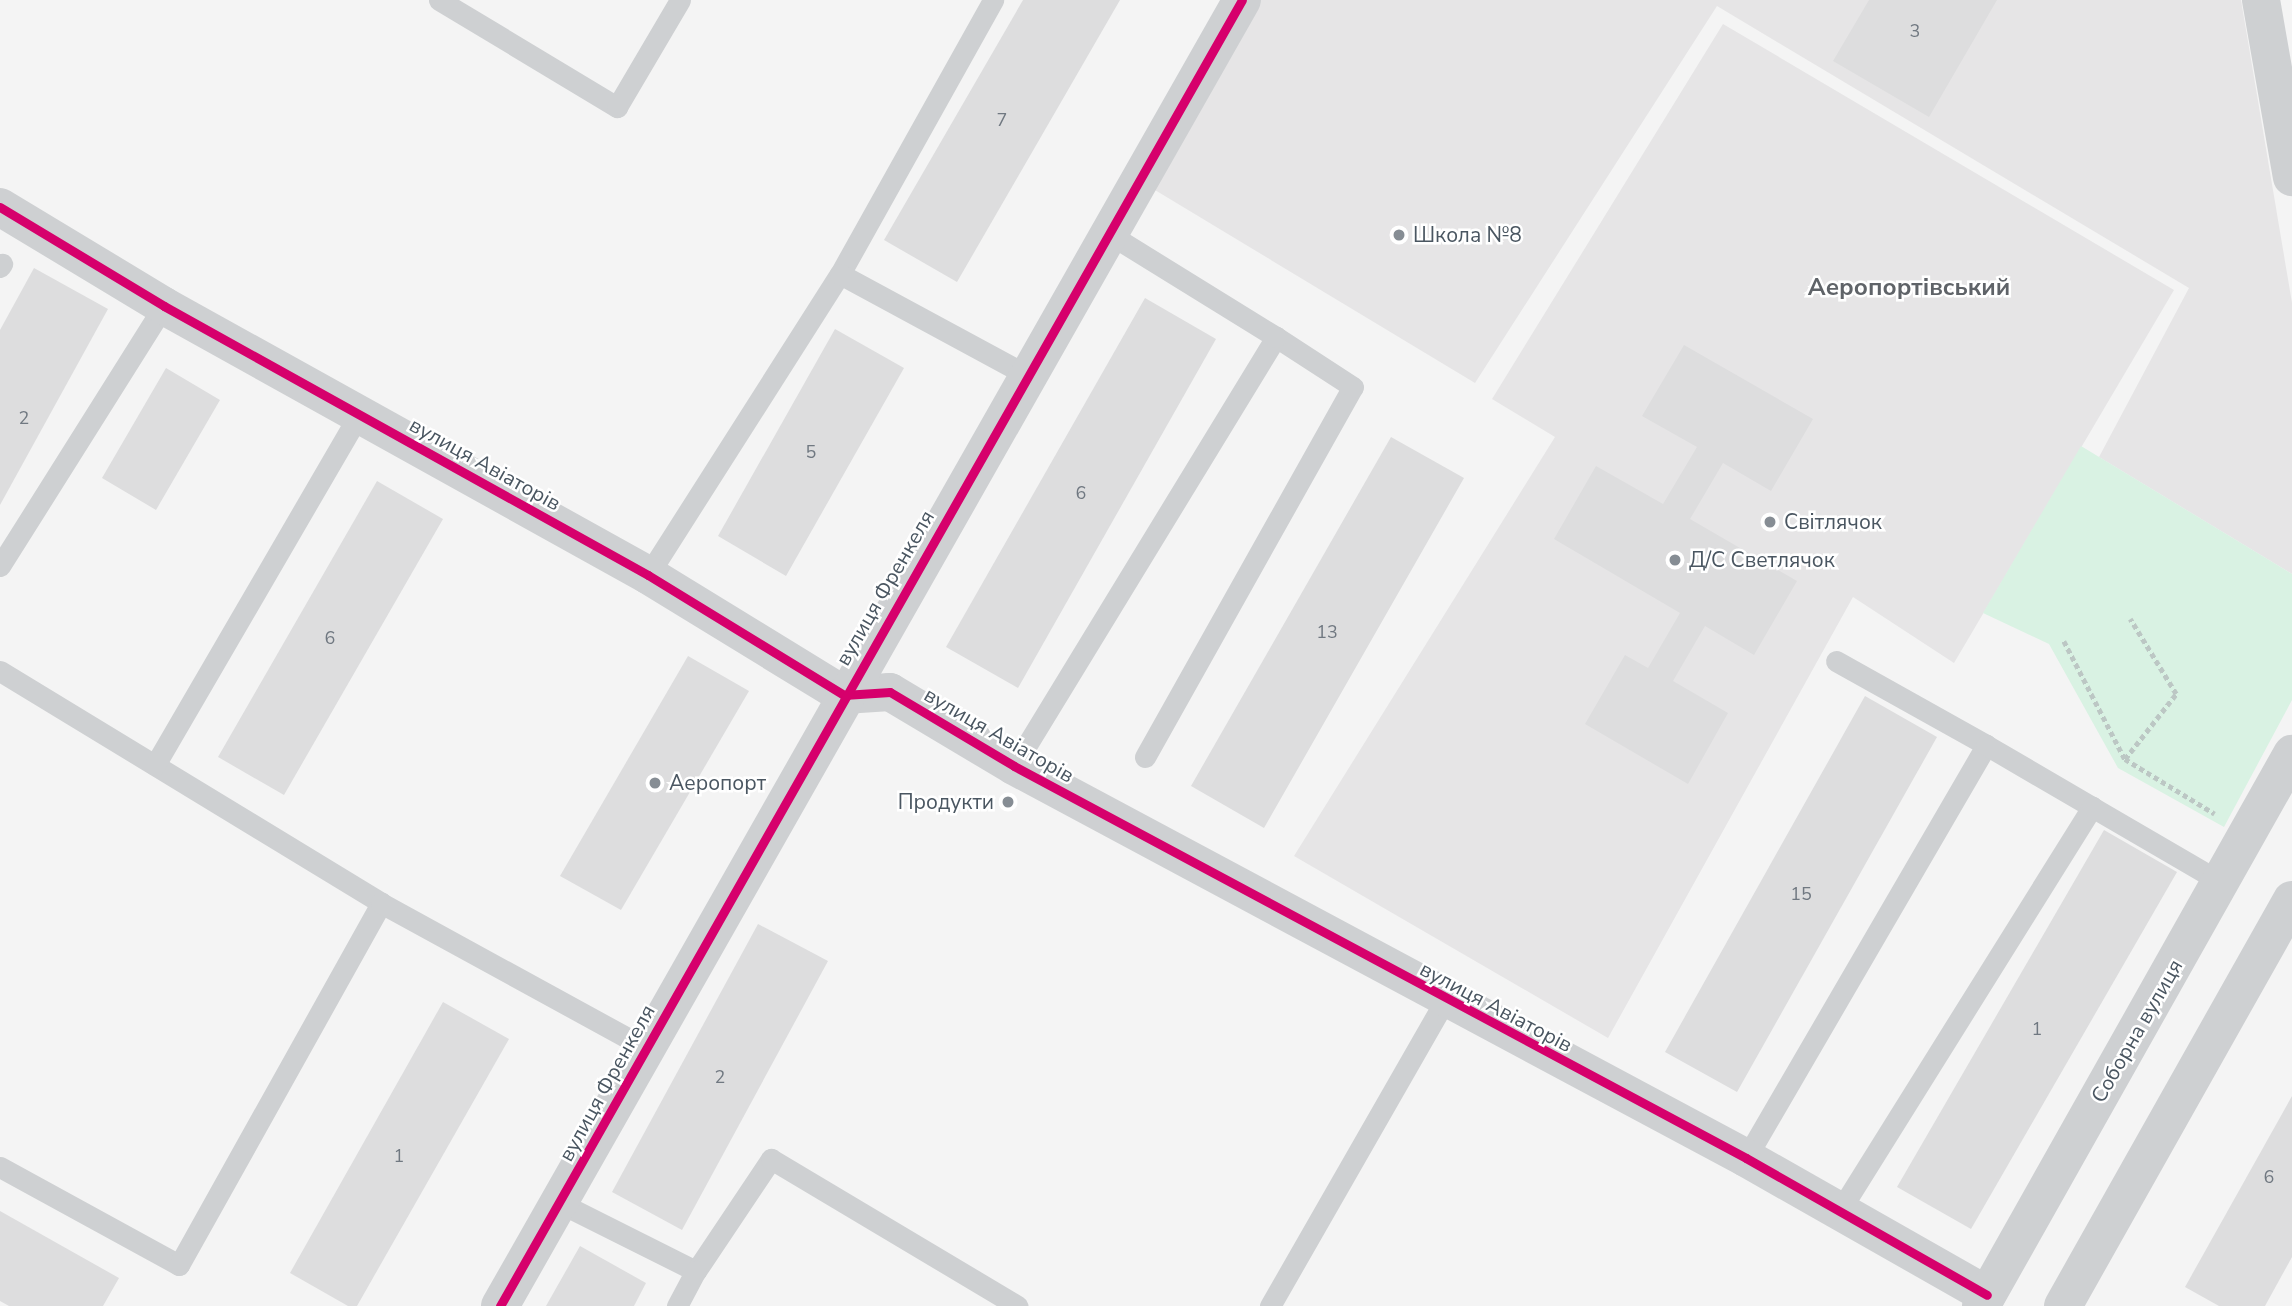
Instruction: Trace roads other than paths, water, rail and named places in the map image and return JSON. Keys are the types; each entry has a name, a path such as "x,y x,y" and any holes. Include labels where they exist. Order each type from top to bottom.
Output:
{"street":[{"name":"вулиця Френкеля","path":"500,1306 844,695 1242,0"},
{"path":"2261,0 2292,177"},
{"name":"вулиця Авіаторів","path":"0,207 164,306 648,575 844,695 890,692 1014,766 1445,1000 1746,1158 1984,1301"},
{"name":"Соборна вулиця","path":"1984,1301 2292,754"},
{"path":"2063,1306 2290,908"}],"lane":[{"path":"439,0 617,107 680,0"},
{"path":"648,575 840,274 993,0"},
{"path":"1109,234 1353,387 1145,757"},
{"path":"840,274 1027,375"},
{"path":"0,566 164,306"},
{"path":"1014,766 1276,337"},
{"path":"155,765 359,414"},
{"path":"1836,661 2221,882"},
{"path":"0,671 381,903 646,1048"},
{"path":"1746,1158 1986,746"},
{"path":"1839,1212 2092,807"},
{"path":"0,1167 180,1265 381,903"},
{"path":"1270,1306 1445,1000"},
{"path":"677,1306 696,1271 771,1160 1018,1306"},
{"path":"560,1203 696,1271"}],"place":[{"name":"Школа №8","path":"1399,235"},
{"name":"Світлячок","path":"1770,522"},
{"name":"Д/С Светлячок","path":"1675,560"},
{"name":"Аеропорт","path":"655,783"},
{"name":"Продукти","path":"1008,802"}],"district":[{"name":"Аеропортівський","path":"1909,288"}]}
